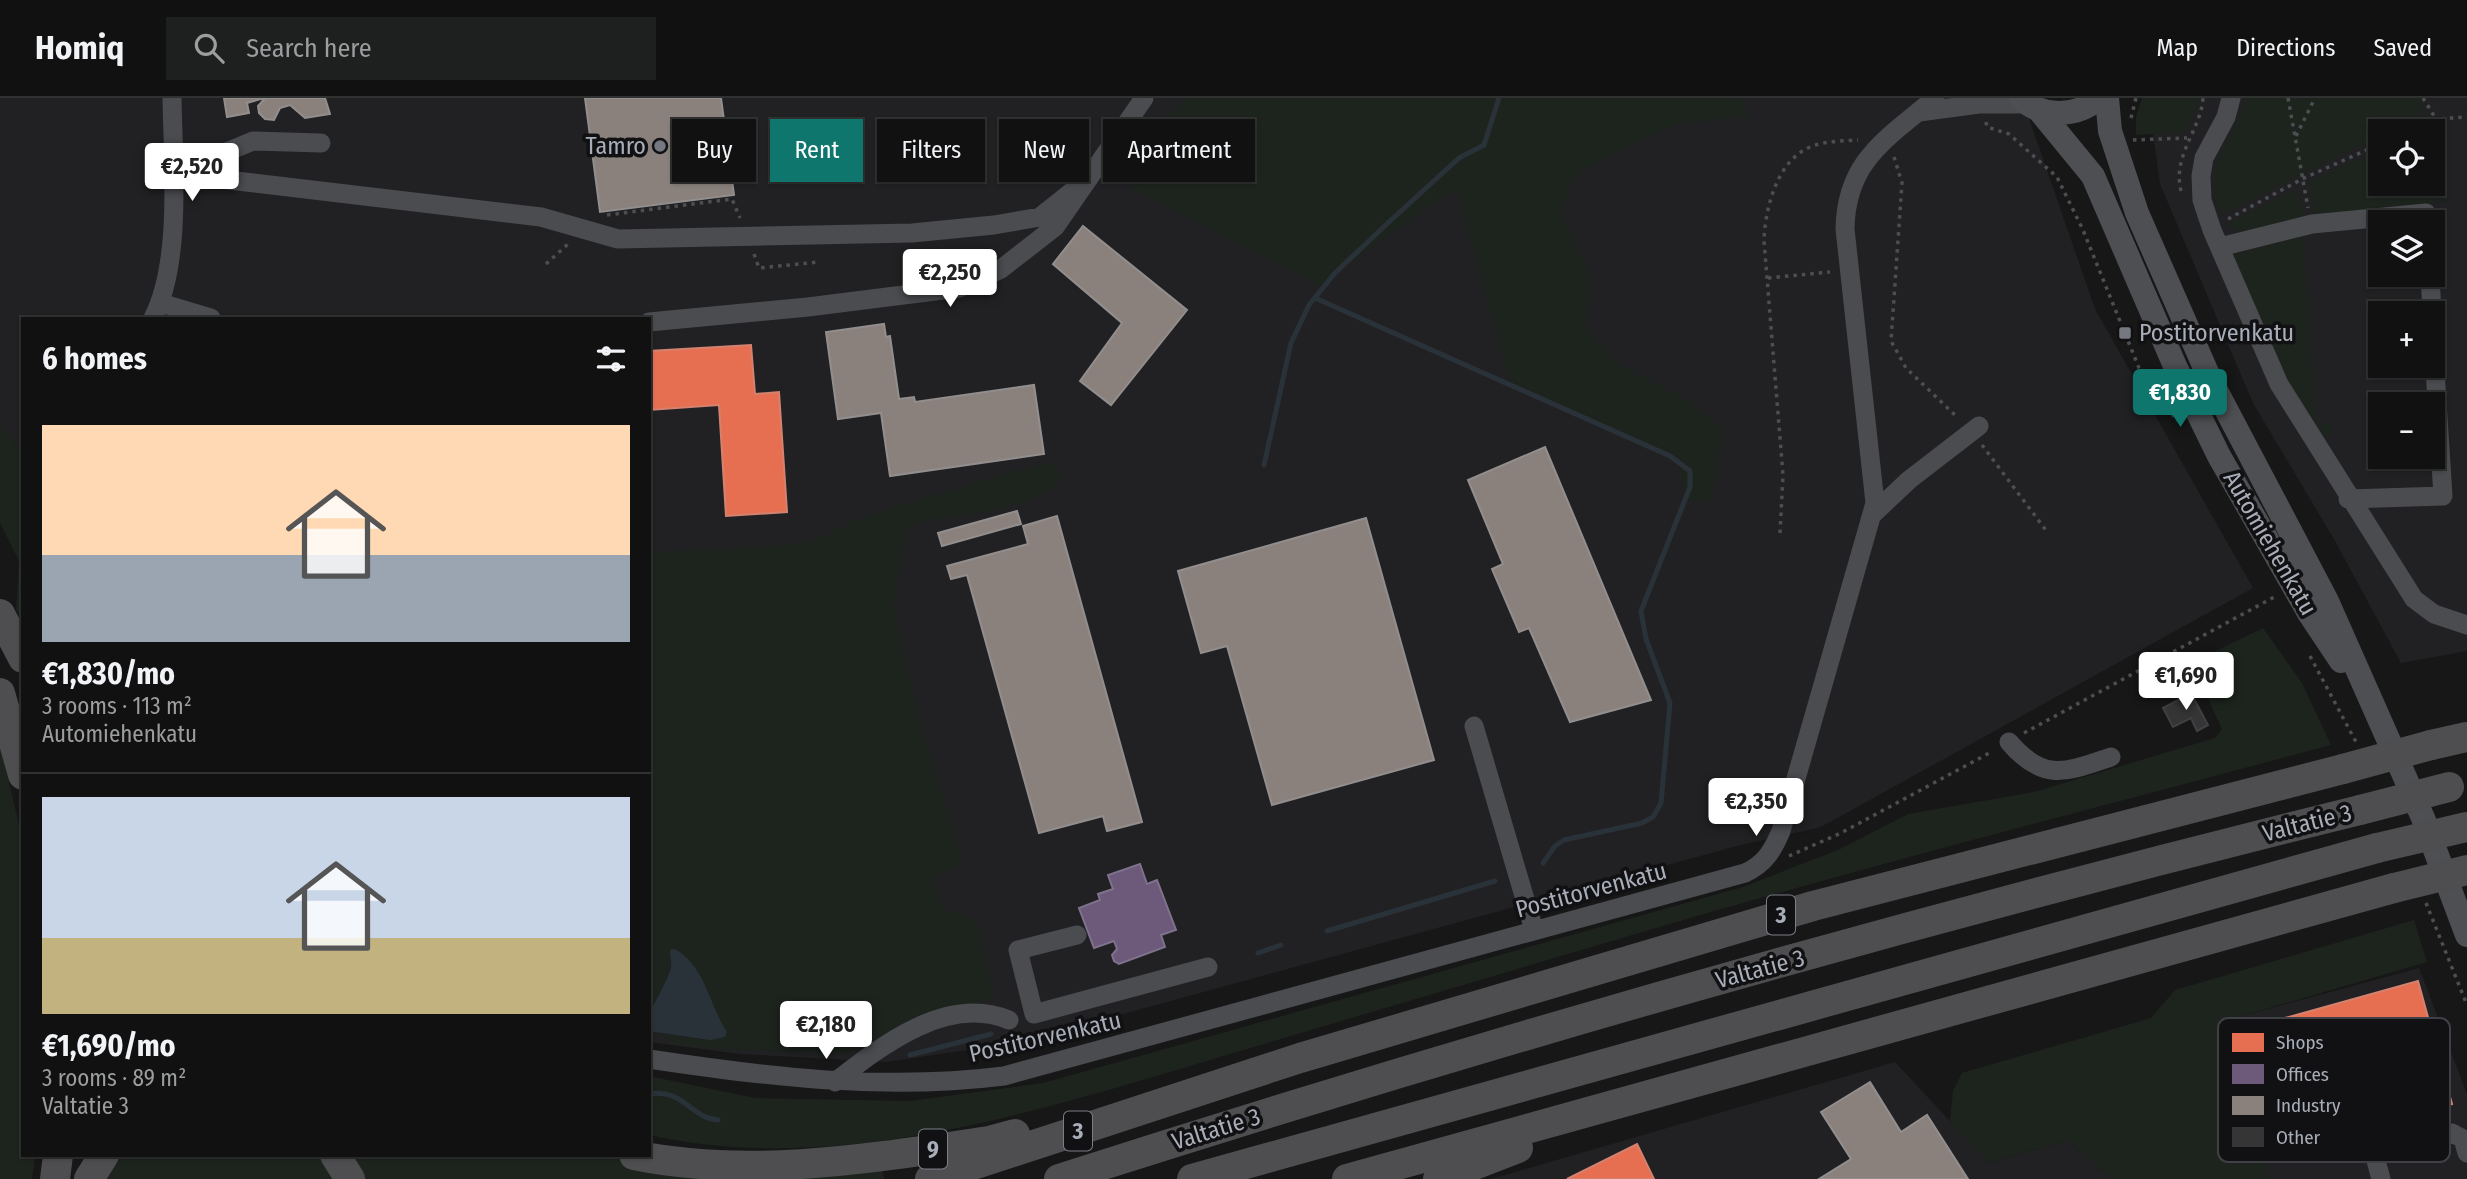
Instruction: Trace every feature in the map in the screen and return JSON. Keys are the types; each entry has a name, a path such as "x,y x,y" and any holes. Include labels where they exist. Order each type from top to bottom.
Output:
{"highway":[{"path":"0,614 21,654"},
{"path":"0,694 21,768"},
{"name":"3","path":"930,1179 1300,1058 1813,906 2467,737"},
{"name":"Valtatie 3","path":"1059,1179 1554,1025 2132,867 2458,785"},
{"name":"Valtatie 3","path":"1192,1179 2377,848 2466,827"},
{"path":"1347,1179 2467,870"},
{"name":"9","path":"645,1157 688,1165 803,1166 863,1160 989,1141 1147,1099 1226,1083"},
{"path":"1438,1179 1546,1137 1584,1114"},
{"path":"55,1179 58,1157"},
{"path":"89,1179 103,1157"},
{"path":"336,1157 350,1179"}],"main road":[{"path":"2029,104 2056,113 2075,112 2099,98"},
{"name":"Automiehenkatu","path":"2107,98 2110,131 2119,164 2167,283 2209,377 2327,601 2423,818 2467,935"},
{"name":"Automiehenkatu","path":"2029,104 2093,176 2175,366 2219,456 2309,612 2377,714"}],"street":[{"path":"173,98 172,251 157,311 203,317"},
{"path":"1089,178 1144,98"},
{"name":"Postitorvenkatu","path":"651,1059 835,1082 958,1082 1027,1071 1745,873 1765,861 1781,831 1820,688 1873,514 1875,491 1846,218 1852,186 1865,160 1884,139 1935,98"},
{"path":"2231,98 2226,117 2204,158 2201,176 2202,200 2216,239 2279,384 2348,499 2414,599 2434,614 2467,625"},
{"path":"1918,112 1979,104 2029,104"},
{"path":"321,143 253,141 224,153 212,178 541,216 618,239 912,233 994,225 1040,217 1084,182"},
{"path":"651,322 808,307 959,288 1001,270 1029,250 1055,227 1086,182"},
{"path":"2216,239 2368,219"},
{"path":"2348,499 2443,496 2436,378"},
{"path":"1873,514 1909,480 1975,429"},
{"path":"1474,726 1534,930"},
{"path":"2009,742 2028,763 2050,771 2080,768 2112,757"},
{"path":"1077,935 1018,950 1034,1014 1208,967"},
{"path":"835,1082 889,1042 943,1017 992,1013 1009,1020"},
{"path":"2450,1133 2463,1139 2467,1153"},
{"path":"2376,1162 2381,1179"}],"path":[{"path":"2288,98 2312,224"},
{"path":"2295,138 2315,98"},
{"path":"2424,99 2435,119"},
{"path":"1979,104 1987,127 2009,134 2057,177 2083,230 2139,368 2179,424"},
{"path":"2445,119 2467,117"},
{"path":"2131,140 2188,138"},
{"path":"1780,533 1783,475 1764,229 1769,206 1786,166 1812,146 1884,139 1897,162 1902,183 1891,341 1906,368 1975,429 2048,533"},
{"path":"2216,239 2225,220 2302,179 2368,149"},
{"path":"1768,278 1850,270"},
{"path":"2271,584 2277,595"}],"shaded area":[{"path":"0,98 2022,98 2095,309 2253,588 1821,827 1737,846 1021,1042 886,1062 741,1054 651,1042 651,317 21,317 21,449 0,426"},
{"path":"1184,98 1740,98 1750,115 1675,125 1609,156 1573,178 1561,213 1589,273 1586,329 1619,365 1688,400 1723,430 1711,502 1687,501 1676,456 1512,388 1456,187 1320,285 1132,189 1133,182 1255,182 1255,119 1168,119"},
{"path":"2142,98 2199,98 2199,103 2186,132 2136,135 2136,117"},
{"path":"2148,98 2467,98 2467,651 2401,663 2335,541 2253,403 2160,184"},
{"path":"2248,98 2423,98 2423,110 2413,119 2368,119 2368,141 2220,214 2214,198 2214,167"},
{"path":"2368,155 2368,196 2444,196 2444,201 2315,215 2308,182"},
{"path":"2292,191 2299,193 2304,212 2300,218 2245,232 2233,230 2229,224"},
{"path":"2303,236 2316,424 2332,424 2332,432 2328,437 2318,429 2291,384 2233,255"},
{"path":"0,426 21,449 21,618 16,610 19,561 0,523"},
{"path":"1043,463 1055,464 1061,475 1052,487 1018,503 918,522 907,528 893,606 917,711 961,857 958,865 938,876 934,883 943,910 970,917 979,929 994,997 981,1003 922,1015 864,1047 839,1054 712,1049 670,1042 664,1034 710,1040 725,1037 727,1032 694,966 675,949 669,953 664,984 651,1009 651,552 768,547 816,540 862,517"},
{"path":"2263,628 2302,683 2331,745 1734,906 1027,1112 875,1142 799,1148 724,1146 651,1135 651,1076 755,1098 910,1101 1043,1083 1743,887 1840,849 1908,814 2034,792 2215,738 2222,729 2191,663"},
{"path":"0,745 21,833 21,1157 35,1157 32,1179 0,1179"},
{"path":"2414,920 2427,962 2242,1018 2218,1018 2218,1162 2265,1162 2268,1179 2112,1179 2068,1140 1989,1163 1950,1121 1953,1091 1962,1073 2151,1018 2175,990"},
{"path":"675,949 694,966 727,1032 725,1037 710,1040 651,1031 651,1009 670,972 670,950"},
{"path":"2419,968 2438,1018 2242,1018"},
{"path":"2450,1049 2467,1094 2467,1179 2268,1179 2265,1162 2450,1162"},
{"path":"1895,1062 1989,1163 2068,1140 2112,1179 1491,1179"},
{"path":"118,1157 320,1157 334,1179 101,1179"},
{"path":"350,1157 613,1157 882,1167 884,1179 361,1179"}],"building: Shops":[{"path":"751,345 755,394 779,392 787,512 726,516 719,405 651,410 651,351"},
{"path":"2418,981 2428,1018 2285,1018"},
{"path":"1637,1144 1654,1179 1567,1179"}],"building: Offices":[{"path":"1140,864 1147,884 1157,880 1176,930 1161,935 1165,947 1119,964 1114,961 1112,955 1117,949 1114,941 1094,948 1079,908 1100,900 1098,894 1113,889 1108,875"}],"building: Industry":[{"path":"224,98 264,98 247,103 249,113 227,117"},
{"path":"265,98 325,98 330,114 305,118 290,105 280,108 274,120 265,119 259,113 258,106"},
{"name":"Tamro","path":"585,98 721,98 724,119 672,119 672,182 732,182 734,195 600,212"},
{"path":"1083,226 1187,310 1111,405 1080,381 1122,323 1053,264"},
{"path":"884,324 886,337 890,336 899,399 914,397 915,402 1034,385 1044,454 890,476 881,413 838,419 826,332"},
{"path":"1545,447 1651,700 1570,722 1529,628 1519,632 1492,569 1503,564 1468,480"},
{"path":"1017,511 1021,524 942,546 938,533"},
{"path":"1057,516 1142,822 1107,831 1103,816 1039,833 967,575 951,579 947,566 1028,544 1023,526"},
{"path":"1366,518 1434,760 1272,805 1227,646 1201,653 1178,571"},
{"path":"1870,1082 1901,1132 1927,1115 1968,1179 1819,1179 1851,1159 1821,1112"}],"building: Other":[{"path":"2191,693 2208,725 2197,731 2191,718 2173,727 2163,708"}],"waterway":[{"path":"1264,465 1291,343 1309,305 1335,273 1390,221 1459,158 1484,145 1499,98"},
{"path":"1315,298 1670,456 1690,471 1690,487 1641,611 1646,639 1670,703 1661,803 1653,817 1642,823 1564,840 1555,846 1543,863"},
{"path":"1327,931 1495,881"},
{"path":"1258,953 1281,945"},
{"path":"910,1055 991,1034"},
{"path":"651,1094 670,1095 701,1114 718,1120"}],"place":[{"name":"Tamro","path":"660,146"},
{"name":"Postitorvenkatu","path":"2125,333"}]}
